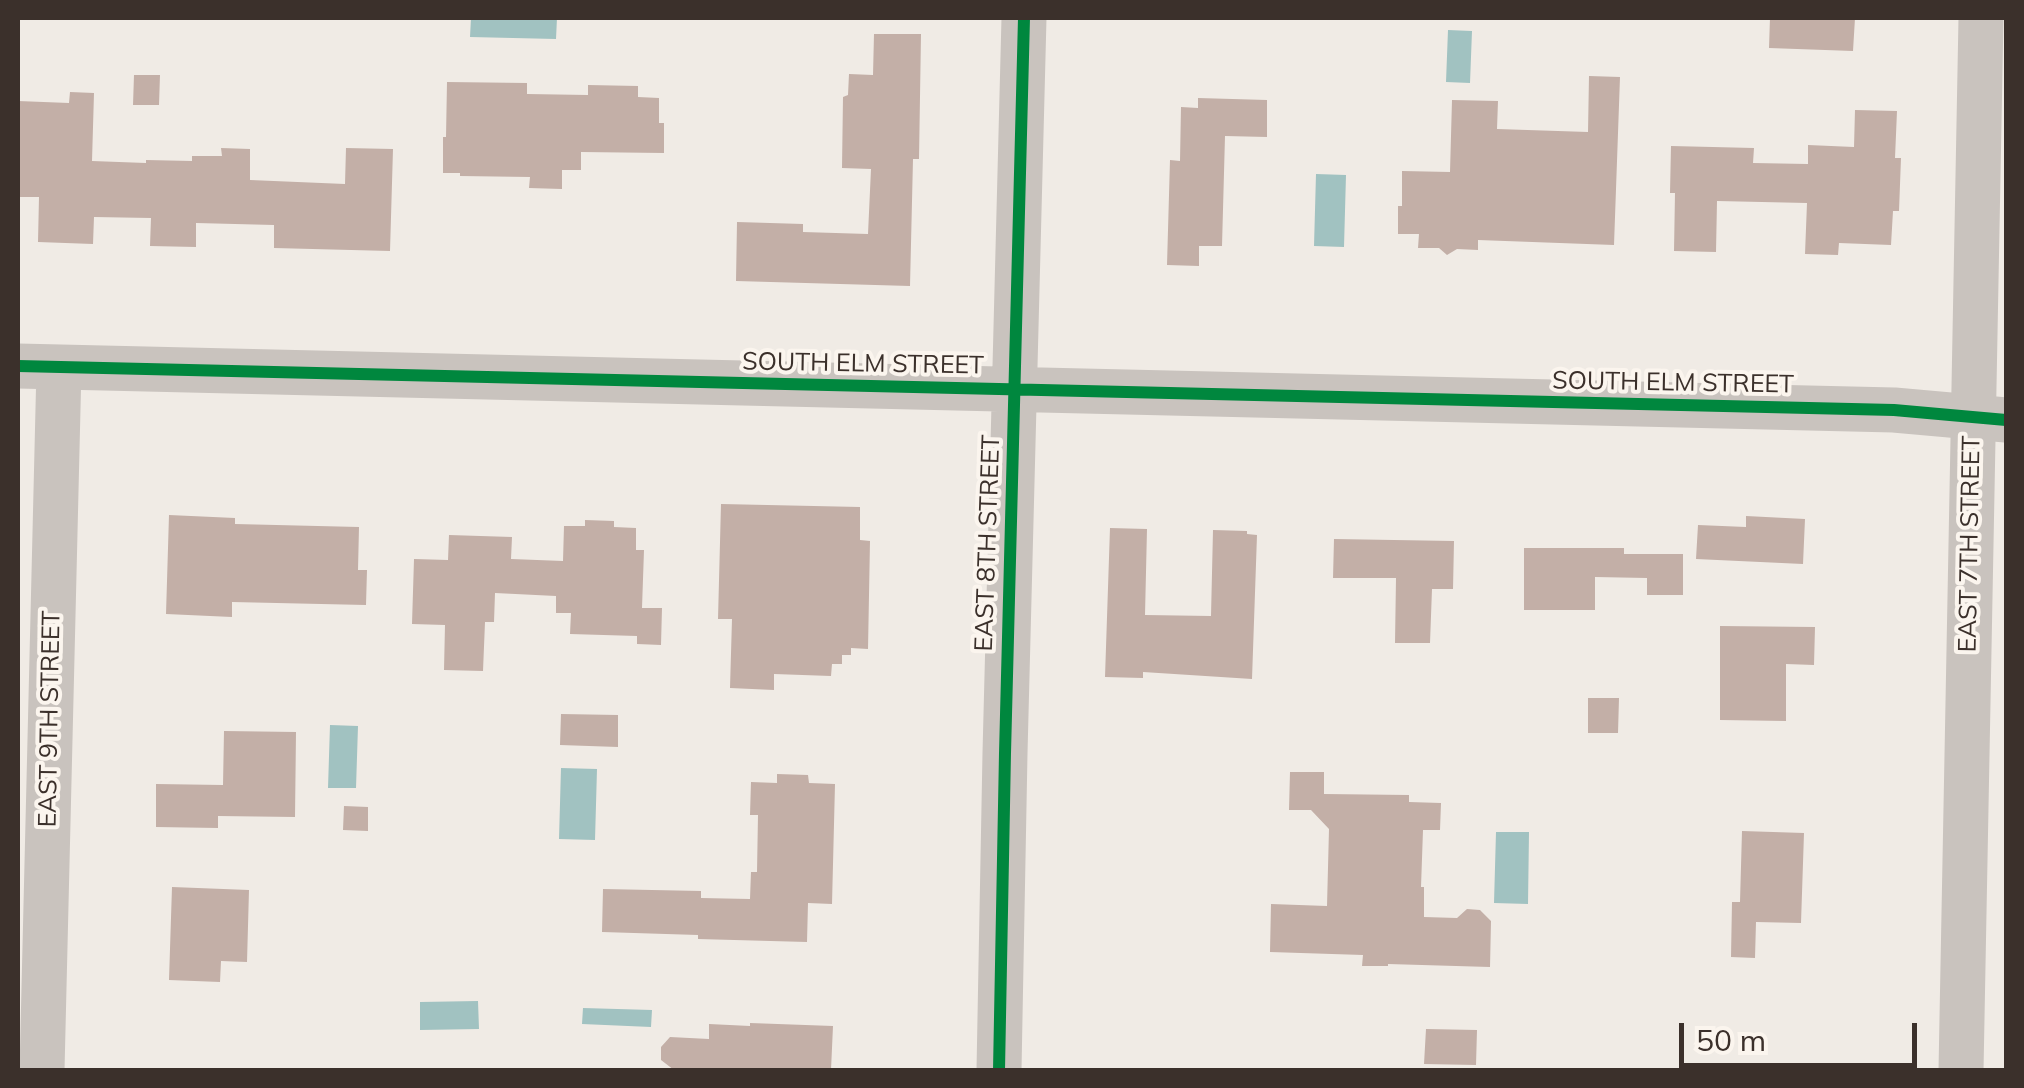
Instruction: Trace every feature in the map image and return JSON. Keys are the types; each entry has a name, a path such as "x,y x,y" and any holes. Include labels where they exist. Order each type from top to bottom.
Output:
{"street":[{"name":"EAST 8TH STREET","path":"999,1070 1024,18"},
{"name":"EAST 7TH STREET","path":"1961,1070 1989,418 1981,18"},
{"name":"SOUTH ELM STREET","path":"38,367 1894,410 1989,418"},
{"name":"EAST 9TH STREET","path":"38,367 42,1070"}],"water":[{"path":"471,18 557,18 556,39 470,37"},
{"path":"1448,30 1472,31 1470,83 1446,82"},
{"path":"1316,174 1346,175 1344,247 1314,246"},
{"path":"330,725 358,726 356,788 328,788"},
{"path":"561,768 597,769 595,840 559,839"},
{"path":"1496,832 1529,832 1528,904 1494,903"},
{"path":"478,1001 479,1029 420,1030 420,1002"},
{"path":"583,1008 652,1010 651,1027 582,1024"}],"building":[{"path":"1770,18 1855,18 1853,51 1769,48"},
{"path":"874,34 921,34 919,159 913,159 910,286 736,281 737,222 803,224 803,232 868,234 871,169 842,168 843,97 848,95 849,74 873,75"},
{"path":"134,75 160,75 159,105 133,105"},
{"path":"1589,76 1620,77 1614,245 1478,240 1478,250 1457,249 1447,255 1439,248 1418,248 1419,234 1398,234 1402,171 1450,172 1452,100 1498,101 1497,129 1588,132"},
{"path":"447,82 527,83 527,94 588,95 588,85 638,86 638,97 659,98 664,153 581,152 581,170 562,170 562,189 529,188 530,177 443,173"},
{"path":"70,92 94,93 92,161 192,161 192,156 222,156 221,148 250,149 250,180 345,184 346,148 393,149 390,251 274,248 274,225 196,223 196,247 150,246 151,218 94,217 93,244 38,242 39,197 18,197 18,101 69,103"},
{"path":"1198,98 1267,100 1267,137 1225,136 1222,246 1199,246 1199,266 1167,265 1170,160 1180,161 1181,107 1198,108"},
{"path":"1855,110 1897,111 1895,158 1901,158 1899,211 1893,211 1891,245 1839,243 1838,255 1805,254 1807,203 1717,201 1716,252 1674,251 1671,146 1754,148 1753,163 1808,164 1808,145 1854,147"},
{"path":"721,504 860,507 860,540 870,541 868,649 851,648 851,655 842,655 842,664 832,664 831,676 774,674 774,690 730,688 732,619 718,619"},
{"path":"169,515 235,518 235,524 359,527 358,570 367,570 366,605 232,602 232,617 166,614"},
{"path":"1746,516 1805,519 1803,564 1696,559 1698,525 1746,527"},
{"path":"585,520 614,521 614,527 636,528 636,550 644,550 642,608 662,608 661,645 637,644 637,636 570,634 571,613 556,613 556,596 495,593 494,622 485,622 483,671 444,670 445,625 412,624 414,559 448,560 449,535 512,537 511,559 563,561 564,526 585,526"},
{"path":"1110,528 1147,529 1145,615 1211,616 1213,530 1257,535 1252,679 1143,672 1143,678 1105,677"},
{"path":"1334,539 1454,541 1453,589 1432,589 1430,643 1395,643 1396,578 1333,578"},
{"path":"1524,548 1624,548 1624,554 1683,554 1683,595 1647,595 1647,578 1595,577 1595,610 1524,610"},
{"path":"1720,626 1815,627 1814,665 1786,664 1786,721 1720,720"},
{"path":"1588,698 1619,698 1618,733 1588,733"},
{"path":"561,714 618,715 618,747 560,745"},
{"path":"224,731 296,732 295,817 218,816 218,828 156,827 156,784 223,785"},
{"path":"1290,772 1324,772 1324,794 1409,795 1409,802 1441,803 1440,830 1423,830 1424,917 1457,918 1467,909 1480,910 1491,921 1490,967 1362,966 1363,955 1270,952 1271,904 1327,906 1329,829 1311,810 1289,810"},
{"path":"777,774 808,775 809,783 835,784 832,904 808,903 807,942 602,932 603,889 701,891 701,898 750,899 751,872 757,872 758,815 750,815 751,782 777,783"},
{"path":"344,806 368,807 368,831 343,830"},
{"path":"1742,831 1804,833 1801,923 1756,922 1755,958 1731,957 1732,902 1740,902"},
{"path":"172,887 249,890 247,962 221,961 220,982 169,980"},
{"path":"709,1024 833,1026 831,1070 674,1070 661,1060 661,1047 670,1037 709,1039"},
{"path":"1426,1029 1477,1030 1476,1065 1424,1064"}],"cycle path":[{"path":"999,1070 1024,18"},
{"path":"18,366 1894,410 2006,420"}]}
